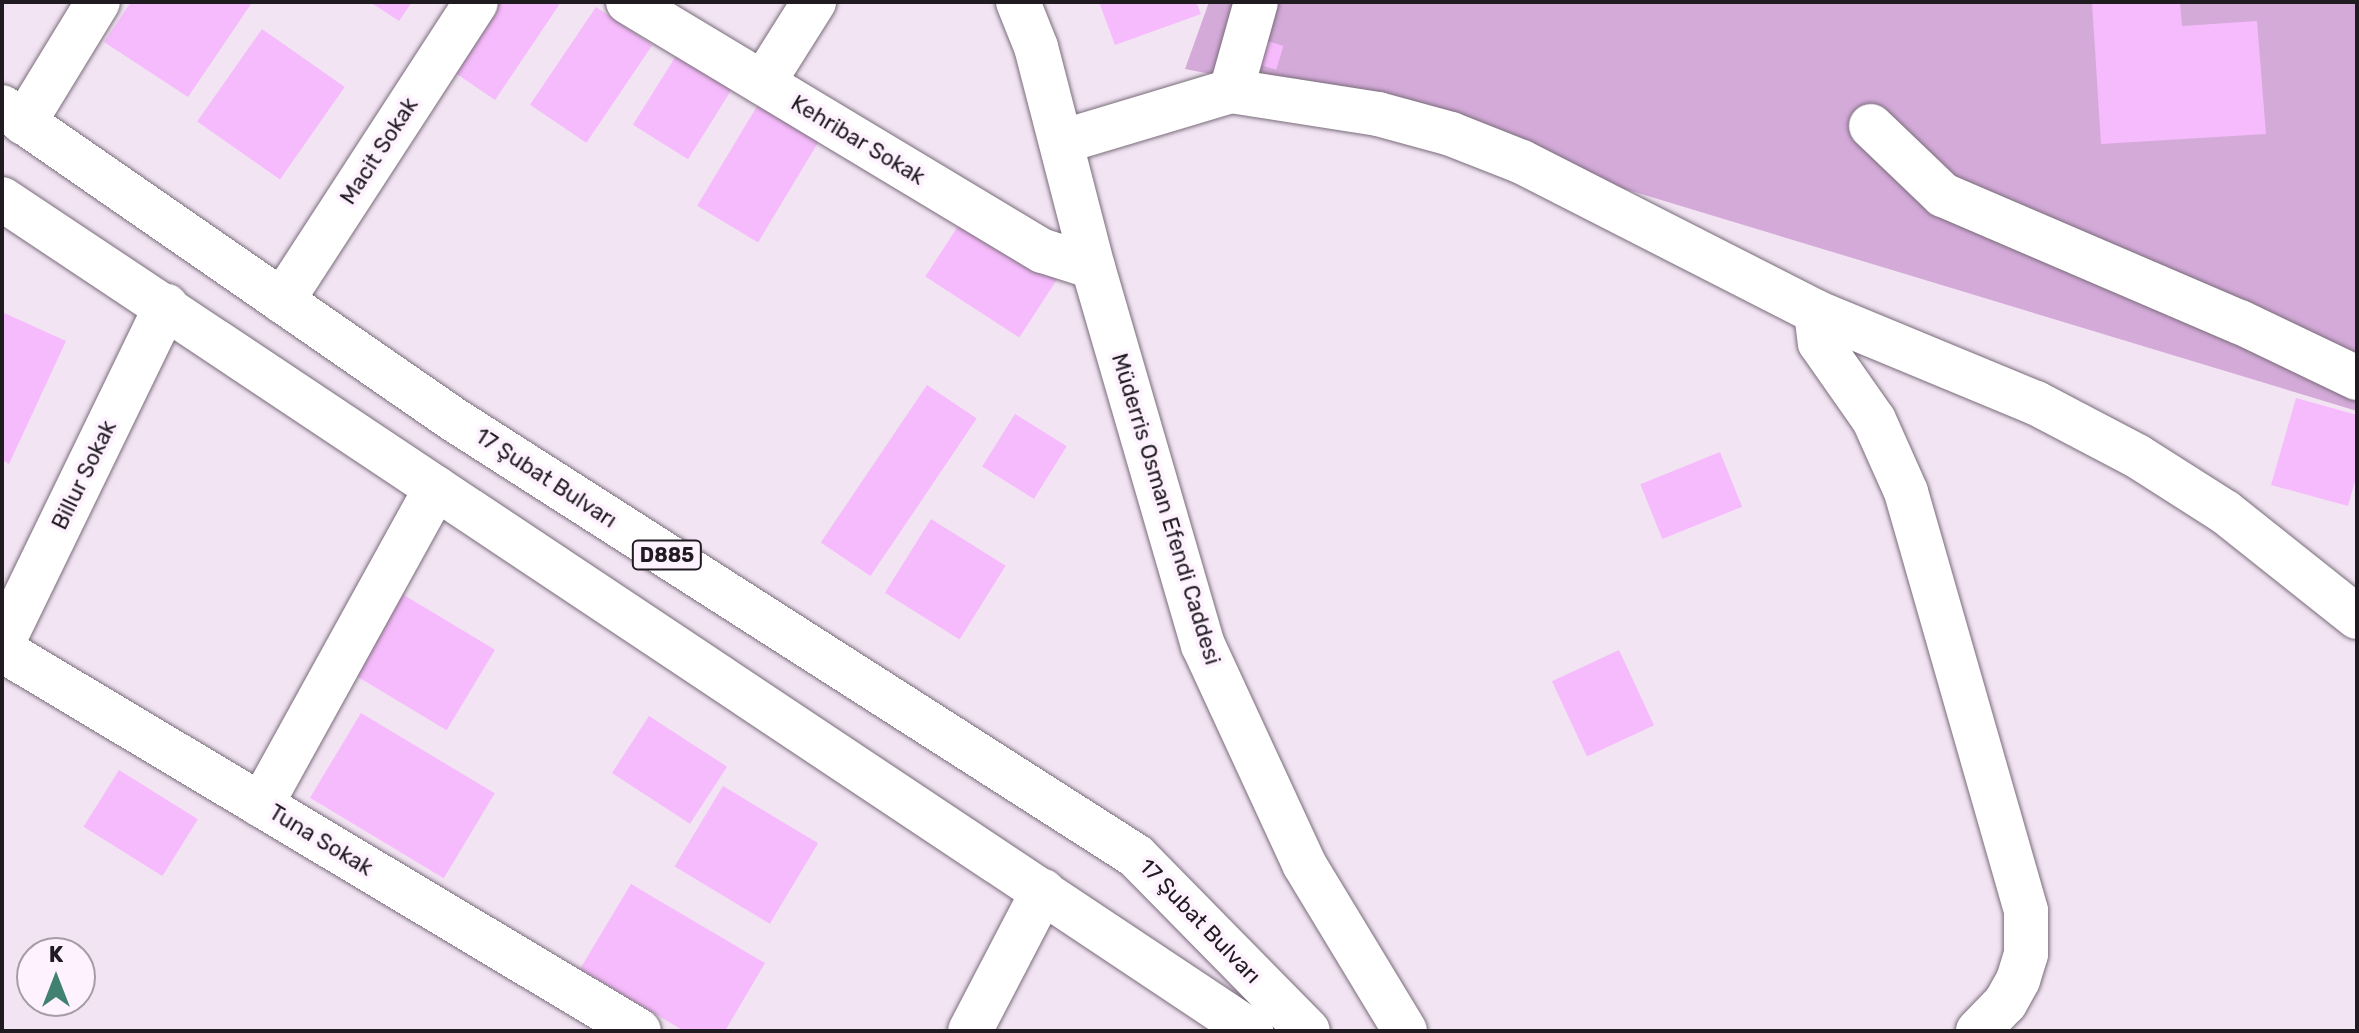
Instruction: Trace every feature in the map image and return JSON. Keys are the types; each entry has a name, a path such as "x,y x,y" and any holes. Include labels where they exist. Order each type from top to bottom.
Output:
{"main road":[{"path":"13,115 98,2"},
{"name":"Macit Sokak","path":"282,301 476,2"},
{"name":"Kehribar Sokak","path":"628,2 1043,251 1093,267"},
{"path":"763,83 814,2"},
{"name":"Müderris Osman Efendi Caddesi","path":"1018,2 1036,47 1093,267 1203,645 1304,864 1405,1031"},
{"path":"1231,91 1256,2"},
{"path":"1061,142 1231,91 1378,114 1451,134 1522,162 1816,312 2036,403 2137,456 2225,512 2357,617"},
{"name":"17 Şubat Bulvarı","path":"13,115 453,419 1136,856 1308,1031"},
{"path":"1871,126 1943,195 2240,322 2357,378"},
{"name":"17 Şubat Bulvarı","path":"2,199 1251,1031"},
{"name":"Billur Sokak","path":"2,647 166,306"},
{"path":"1816,312 1820,343 1874,420 1906,492 2026,911 2026,954 2018,980 2005,1003 1978,1031"},
{"path":"261,805 436,488"},
{"name":"Tuna Sokak","path":"2,647 639,1031"},
{"path":"970,1031 1043,891"}],"shaded area":[{"path":"1209,2 2357,2 2357,411 1305,92 1185,69"}],"building":[{"path":"131,2 251,4 188,97 104,42"},
{"path":"370,2 412,2 399,21"},
{"path":"497,2 561,2 495,100 451,70"},
{"path":"1099,2 1196,2 1201,14 1115,45"},
{"path":"2092,2 2180,2 2182,26 2257,21 2266,134 2101,144"},
{"path":"596,7 652,45 586,143 530,105"},
{"path":"262,29 345,87 280,179 197,122"},
{"path":"1228,29 1283,46 1276,70 1221,53"},
{"path":"679,51 734,85 688,159 633,125"},
{"path":"759,103 820,140 758,242 697,206"},
{"path":"964,217 1058,278 1019,338 925,277"},
{"path":"2,312 66,341 9,464 2,460"},
{"path":"927,385 977,419 870,576 821,543"},
{"path":"2296,398 2357,415 2357,474 2348,506 2271,485"},
{"path":"1015,414 1067,446 1034,499 982,467"},
{"path":"1720,452 1742,507 1662,539 1640,484"},
{"path":"931,519 1006,566 960,639 885,593"},
{"path":"399,592 495,650 447,730 351,673"},
{"path":"1619,650 1654,725 1587,756 1552,681"},
{"path":"361,713 495,793 444,878 310,798"},
{"path":"649,716 727,767 690,824 612,773"},
{"path":"119,770 198,819 162,876 83,827"},
{"path":"723,786 818,843 770,924 675,867"},
{"path":"631,884 765,963 725,1031 684,1031 580,969"}]}
